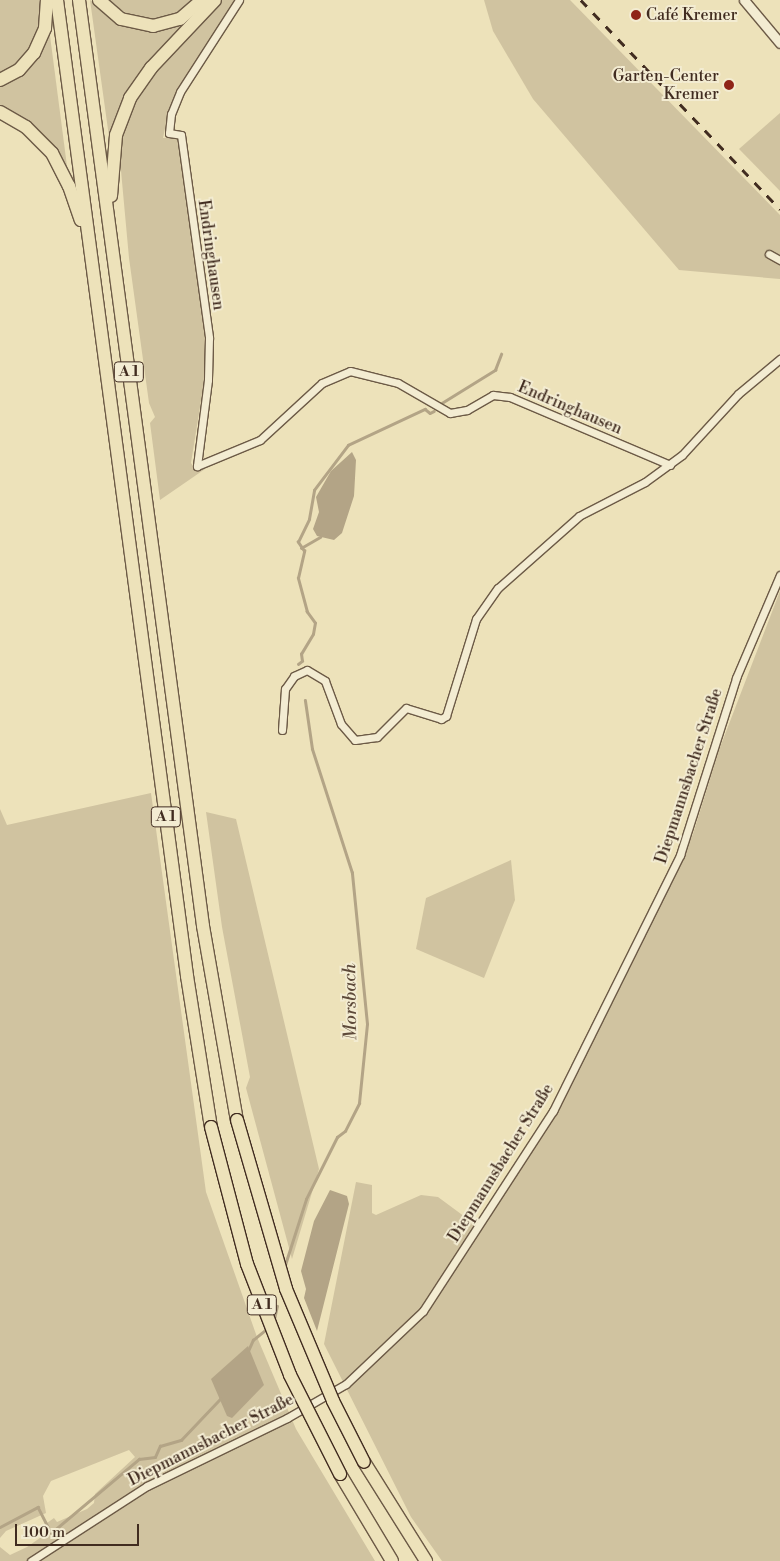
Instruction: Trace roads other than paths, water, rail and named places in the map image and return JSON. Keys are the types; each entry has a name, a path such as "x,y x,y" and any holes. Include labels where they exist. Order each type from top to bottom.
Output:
{"highway":[{"path":"0,80 23,66 38,48 45,28 47,0"},
{"name":"A 1","path":"58,0 187,976 212,1127 225,1192 246,1264 290,1375 340,1474 392,1561"},
{"name":"A 1","path":"79,0 203,926 237,1120 286,1289 333,1401 364,1462 426,1561"},
{"path":"99,0 121,19 153,26 180,19 202,0"},
{"path":"110,229 113,156 128,103 151,68 215,0"},
{"path":"0,112 26,127 54,157 70,186 90,244"}],"street":[{"name":"Endringhausen","path":"239,0 180,92 171,114 169,132 181,135 208,338 208,380 195,462 200,467 209,464 260,440 334,375 355,371 392,381 450,413 467,410 493,395 510,397 670,465"},
{"path":"744,0 780,43"},
{"path":"768,254 780,260"},
{"path":"282,730 284,690 294,676 307,670 325,681 340,724 355,740 377,737 406,708 441,719 446,716 476,619 498,588 579,516 670,465 698,440 745,387 780,359"},
{"name":"Diepmannsbacher Straße","path":"31,1561 147,1486 288,1418 346,1384 423,1311 553,1111 680,855 736,678 780,576"}],"waterway":[{"name":"Morsbach","path":"440,404 495,370 501,354"},
{"name":"Morsbach","path":"298,664 302,661 301,654 313,634 315,623 307,612 298,578 304,551 298,542 309,519 314,490 348,445 425,409 430,413 434,411"},
{"name":"Morsbach","path":"301,548 320,537"},
{"name":"Morsbach","path":"285,1265 306,1199 337,1137 345,1131 359,1103 367,1024 352,873 312,749 305,701"},
{"name":"Morsbach","path":"274,1319 277,1306"},
{"name":"Morsbach","path":"248,1351 253,1340 268,1328"},
{"name":"Morsbach","path":"0,1527 38,1507 51,1533 139,1459 155,1457 160,1446 181,1440 220,1399"}],"railway":[{"path":"581,0 780,209"}],"place":[{"name":"Café Kremer","path":"636,15"},
{"name":"Garten-Center Kremer","path":"729,85"}]}
